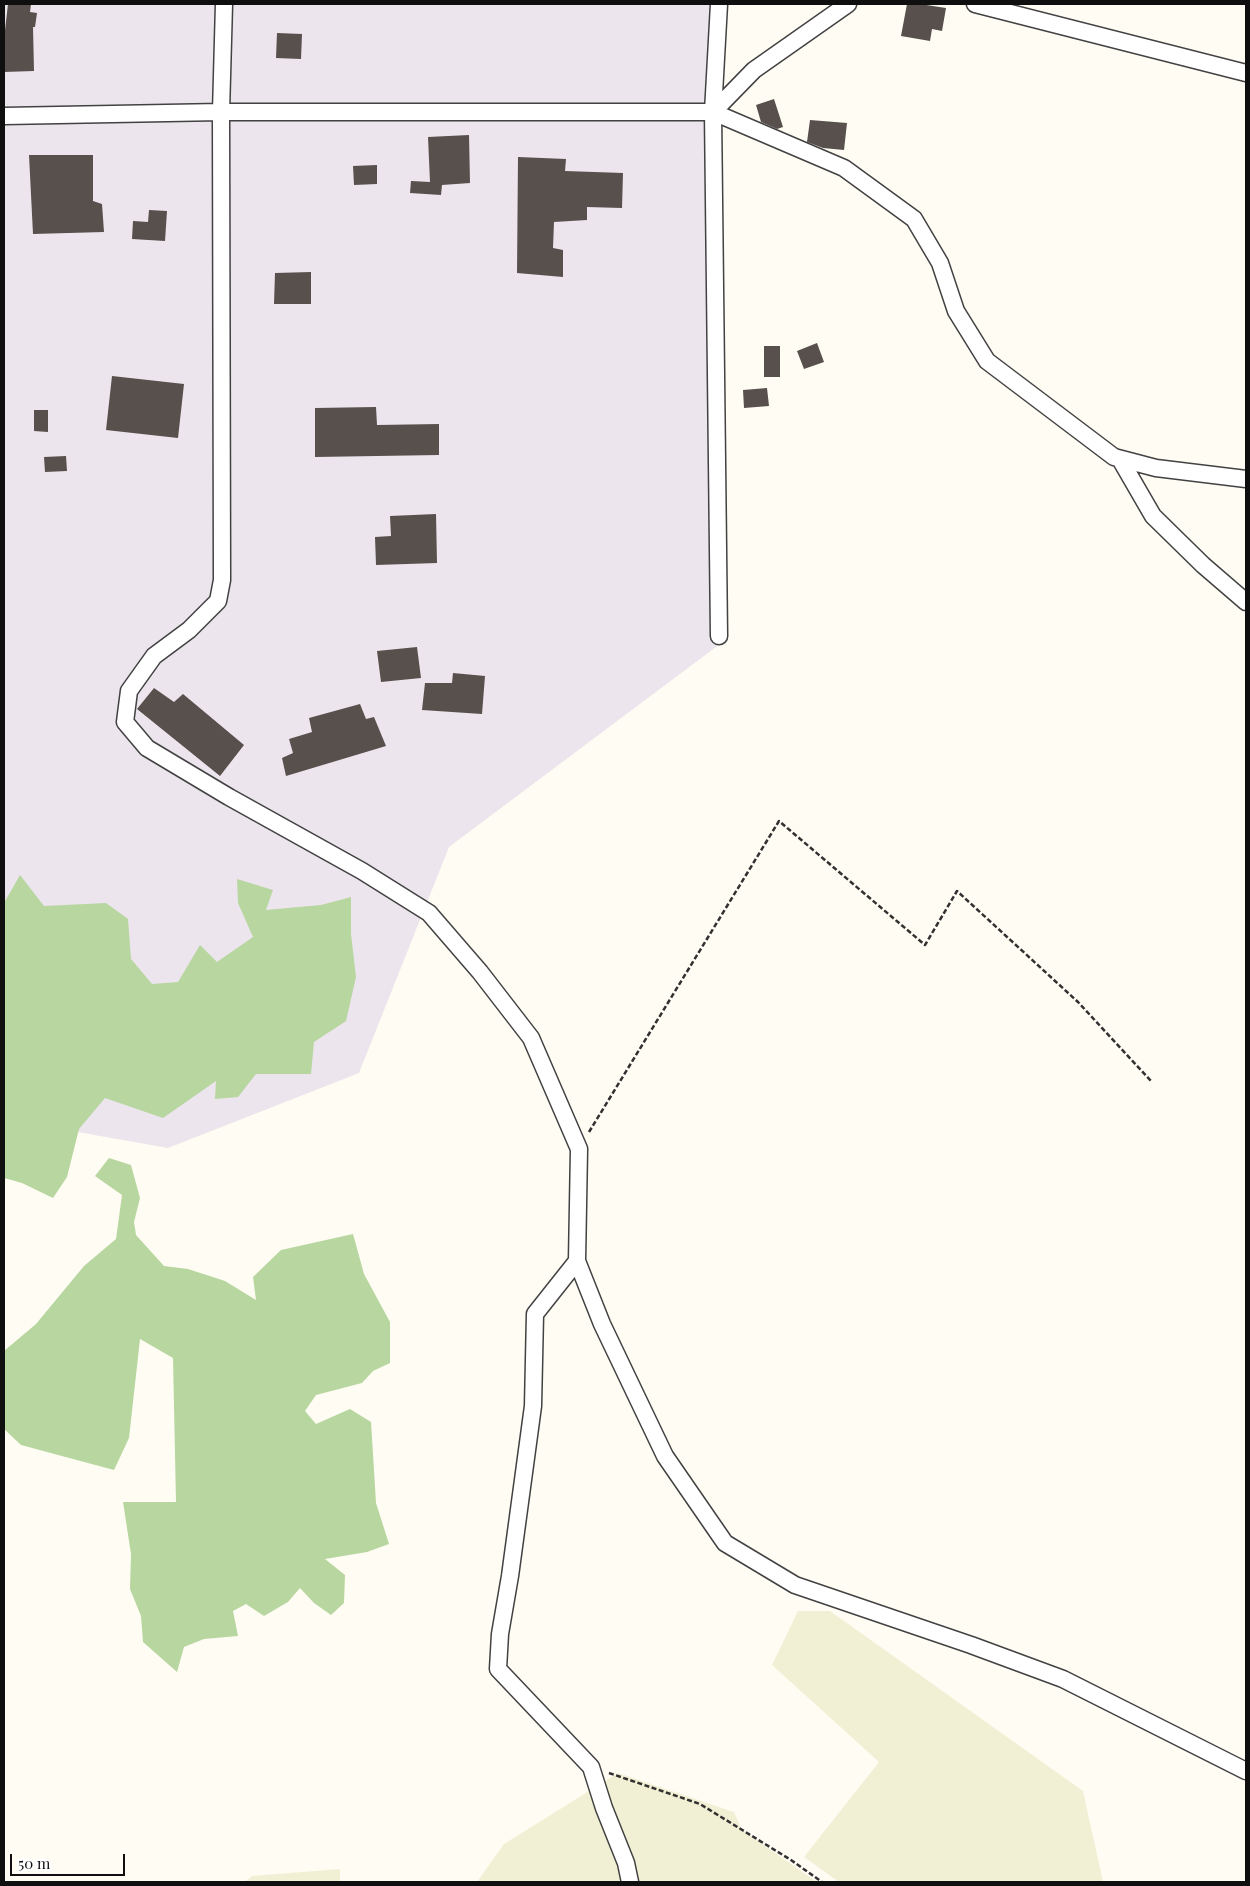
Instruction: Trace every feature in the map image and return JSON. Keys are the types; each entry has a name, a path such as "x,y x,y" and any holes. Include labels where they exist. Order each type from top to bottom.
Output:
{"street":[{"path":"224,4 221,112 222,580 218,601 189,630 154,656 129,690 125,722 147,748 362,871 429,913 480,972 531,1038 578,1149 577,1261 602,1324 665,1456 725,1543 794,1585 971,1645 1063,1679 1246,1771"},
{"path":"719,4 713,112 719,636"},
{"path":"713,112 754,70 848,4"},
{"path":"974,4 1246,73"},
{"path":"4,116 221,112 713,112 844,168 914,219 940,263 956,311 986,361 1114,457 1156,468 1246,479"},
{"path":"1120,459 1153,516 1246,602"},
{"path":"577,1261 535,1314 533,1406 510,1576 500,1634 498,1669 591,1766 604,1808 626,1863 630,1882"}],"path":[{"path":"578,1149 780,821 925,945 957,890 1078,1002 1151,1081"},
{"path":"591,1766 700,1804 791,1860 822,1882"}],"shaded area":[{"path":"4,4 723,4 720,136 724,641 449,847 359,1073 168,1148 4,1119"},
{"path":"798,1611 830,1611 1083,1791 1103,1882 839,1882 804,1857 879,1762 772,1665"},
{"path":"618,1773 734,1812 742,1830 817,1882 477,1882 504,1844"},
{"path":"340,1869 340,1882 245,1882 252,1876"}],"green space":[{"path":"20,875 44,906 106,903 128,919 131,959 152,984 178,982 200,945 217,962 253,937 238,903 237,879 273,890 266,910 321,905 351,897 351,934 356,977 346,1021 314,1042 311,1074 256,1074 238,1097 215,1099 216,1081 163,1118 105,1098 79,1129 67,1177 53,1198 22,1183 4,1178 4,903"},
{"path":"109,1158 131,1165 140,1198 134,1222 136,1235 164,1266 188,1269 225,1281 256,1300 253,1277 281,1250 353,1234 364,1274 390,1322 390,1363 373,1371 362,1383 316,1395 305,1411 316,1424 350,1409 371,1422 376,1503 389,1544 367,1552 325,1559 345,1575 344,1603 331,1615 314,1603 300,1588 288,1602 264,1616 246,1604 233,1611 238,1636 204,1639 184,1647 177,1672 143,1642 141,1616 130,1589 131,1554 123,1502 176,1502 173,1358 140,1339 129,1438 114,1470 21,1445 4,1429 4,1351 36,1324 84,1266 116,1239 122,1195 95,1176"}],"building":[{"path":"8,4 31,4 30,12 37,13 35,27 33,27 34,71 4,72 4,39"},
{"path":"907,4 946,8 942,31 932,29 930,41 901,36"},
{"path":"277,33 302,34 301,59 276,58"},
{"path":"774,99 783,127 777,129 761,122 756,105"},
{"path":"810,120 847,123 844,150 823,148 807,142"},
{"path":"469,135 470,183 442,185 441,195 410,193 411,181 430,182 428,137"},
{"path":"29,155 93,155 93,201 102,204 104,232 33,234"},
{"path":"518,157 566,159 565,171 623,173 622,208 587,207 587,220 554,222 553,248 563,250 563,277 517,273"},
{"path":"377,165 377,184 354,185 353,166"},
{"path":"149,210 167,211 165,241 132,239 133,221 148,222"},
{"path":"311,272 311,304 274,304 275,273"},
{"path":"817,343 824,362 804,369 797,351"},
{"path":"764,346 780,346 780,377 764,377"},
{"path":"112,376 184,384 178,438 106,430"},
{"path":"767,388 769,406 744,408 743,390"},
{"path":"376,407 377,425 439,424 439,455 315,457 315,408"},
{"path":"34,410 48,410 48,432 34,431"},
{"path":"66,456 67,471 45,472 44,457"},
{"path":"436,514 437,563 376,565 375,537 391,536 390,516"},
{"path":"417,647 421,678 381,682 377,651"},
{"path":"453,673 485,676 482,714 422,710 425,683 452,683"},
{"path":"154,688 174,702 183,694 244,745 220,776 137,709"},
{"path":"360,704 366,719 374,717 386,746 286,776 282,758 293,753 289,739 312,732 309,718"}]}
